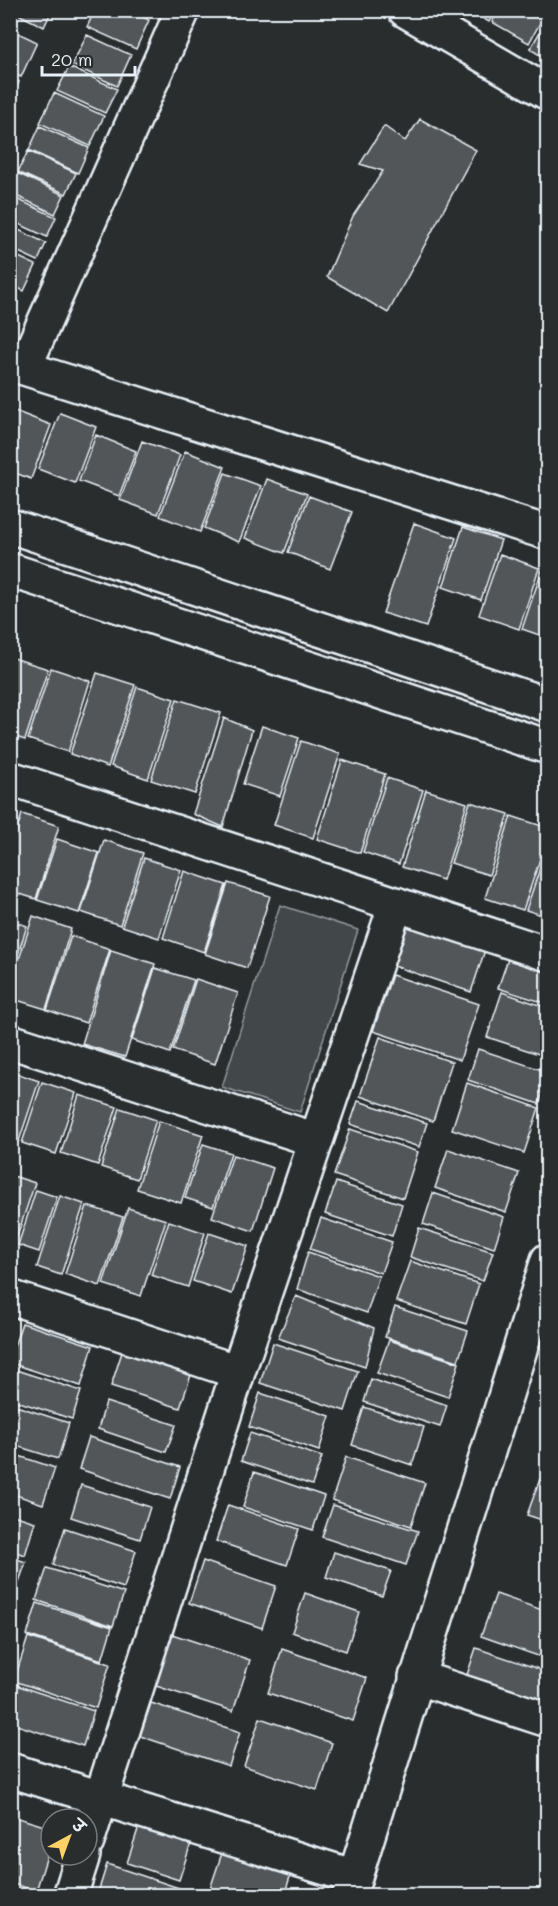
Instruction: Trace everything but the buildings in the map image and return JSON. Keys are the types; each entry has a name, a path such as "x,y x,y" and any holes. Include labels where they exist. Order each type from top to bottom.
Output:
{"street":[{"path":"183,10 17,365 548,533"},
{"path":"405,10 548,93"},
{"path":"10,526 548,705"},
{"path":"10,570 548,747"},
{"path":"10,778 548,954"},
{"path":"98,1807 238,1372 396,904"},
{"path":"10,1041 316,1140"},
{"path":"10,1770 101,1798 352,1886 548,1260"},
{"path":"10,1297 238,1372"},
{"path":"416,1677 548,1720"},
{"path":"70,1896 79,1867"}],"shaded area":[{"path":"280,905 358,930 300,1112 222,1087"}]}
